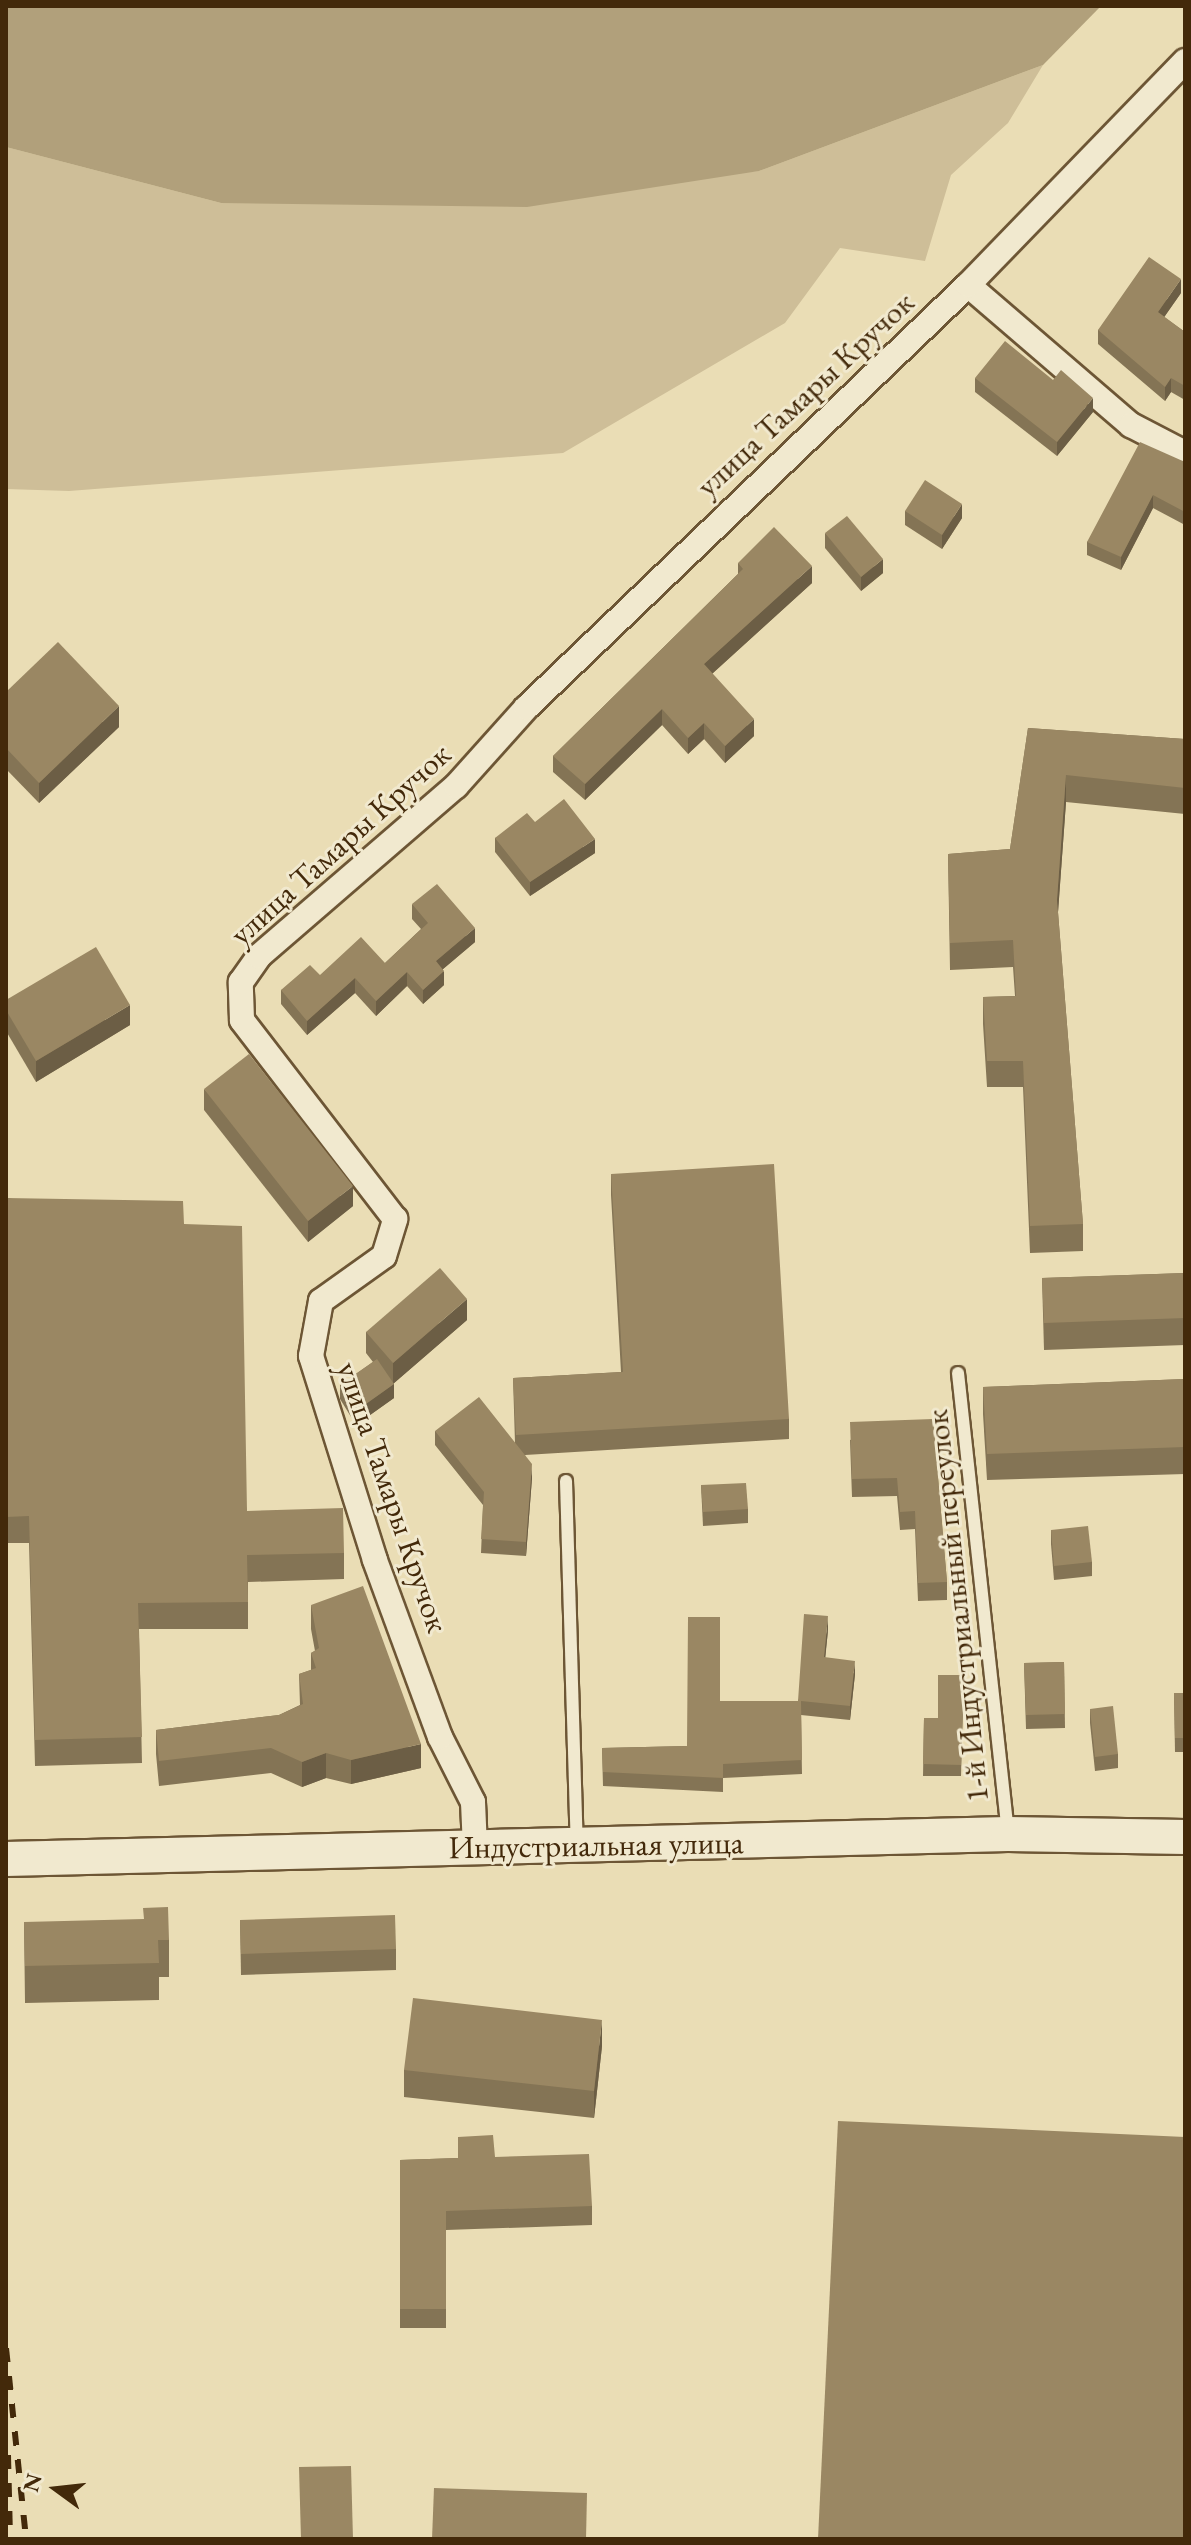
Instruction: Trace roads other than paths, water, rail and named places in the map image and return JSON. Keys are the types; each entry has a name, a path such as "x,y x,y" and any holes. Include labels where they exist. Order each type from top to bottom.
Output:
{"main road":[{"name":"Индустриальная улица","path":"6,1859 1008,1834 1185,1837"}],"street":[{"name":"улица Тамары Кручок","path":"475,1848 473,1802 440,1737 375,1560 311,1356 321,1301 384,1256 395,1219 242,1020 241,982 259,956 456,786 775,464 968,285 1185,61"},
{"path":"968,285 1131,425 1185,453"}],"lane":[{"name":"1-й Индустриальный переулок","path":"958,1373 1008,1834"},
{"path":"566,1481 577,1846"}],"railway":[{"path":"6,2348 26,2539"},
{"path":"8,2455 10,2539"}]}
